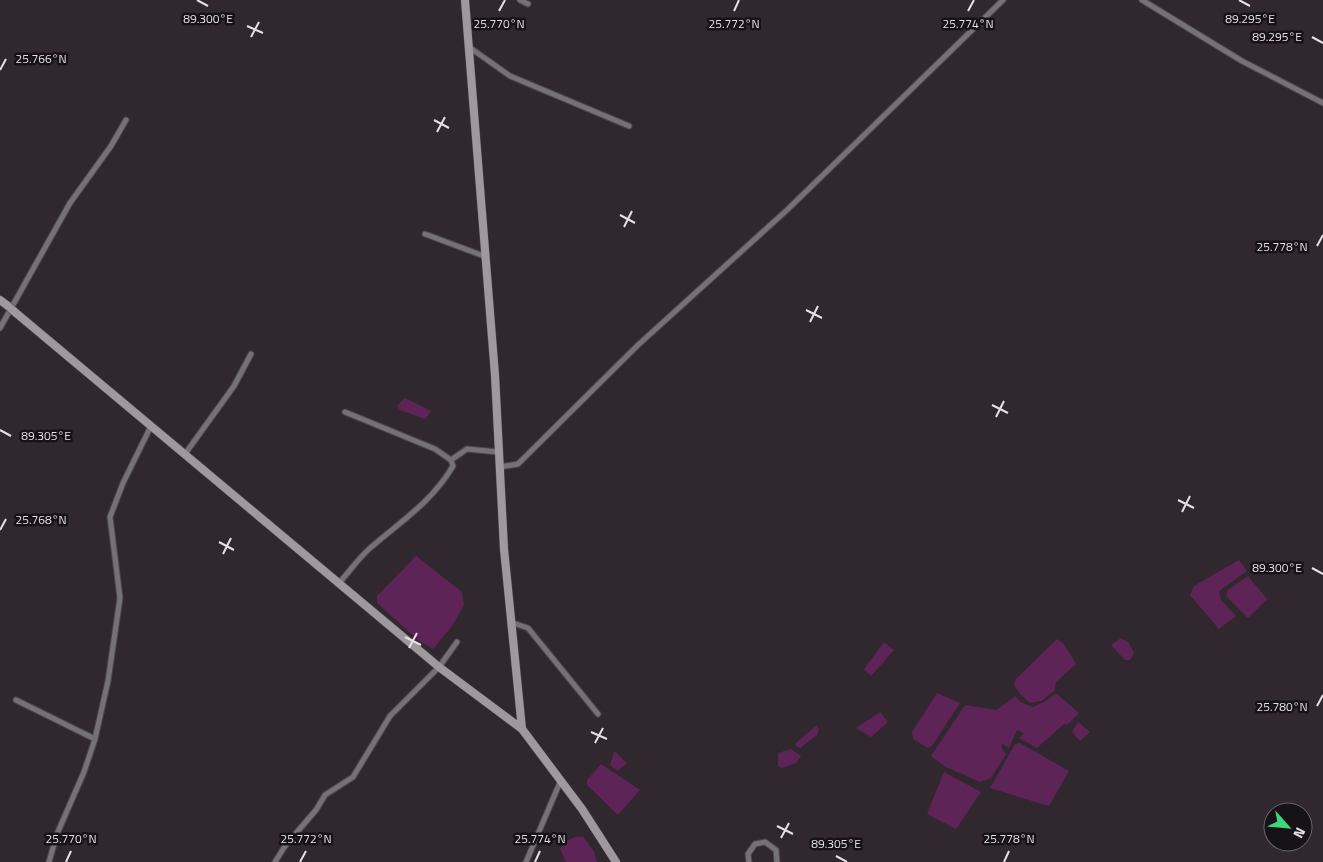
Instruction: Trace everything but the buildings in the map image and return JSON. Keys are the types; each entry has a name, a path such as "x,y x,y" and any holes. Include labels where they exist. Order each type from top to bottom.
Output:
{"main road":[{"path":"465,0 495,375 504,549 513,623 522,729"},
{"path":"0,300 439,667 522,729 562,779 616,862"}],"street":[{"path":"520,0 528,4"},
{"path":"500,467 518,464 638,344 787,210 1003,0"},
{"path":"1142,0 1242,62 1323,103"},
{"path":"468,46 510,76 629,126"},
{"path":"0,328 70,203 111,146 126,120"},
{"path":"425,234 484,256"},
{"path":"185,454 234,386 251,354"},
{"path":"339,583 369,549 426,503 453,466 451,460 435,449 345,412"},
{"path":"50,862 57,834 84,772 95,740 108,681 120,598 110,517 123,483 151,426"},
{"path":"451,460 467,449 498,452"},
{"path":"513,623 528,628 598,714"},
{"path":"274,862 316,810 324,795 353,777 390,716 439,667 457,642"},
{"path":"16,700 95,740"},
{"path":"526,862 562,779"},
{"path":"749,862 748,854 755,844 765,842 776,850 777,862"}],"shaded area":[{"path":"405,398 431,411 425,419 400,410 397,406"},
{"path":"416,556 462,592 464,605 452,626 433,649 418,640 377,603 377,596"},
{"path":"1239,560 1247,571 1219,591 1221,600 1236,616 1219,629 1190,595 1194,586"},
{"path":"1248,576 1267,599 1248,618 1226,596 1228,590"},
{"path":"1121,638 1129,643 1134,653 1130,660 1125,660 1111,645"},
{"path":"1057,639 1064,644 1076,664 1056,682 1054,691 1041,701 1030,703 1014,685 1016,679"},
{"path":"884,642 894,650 871,676 864,669"},
{"path":"937,693 960,703 932,746 928,748 913,739 912,732"},
{"path":"1056,693 1079,713 1067,725 1064,724 1037,748 1019,738 1024,733 1017,730 1009,748 1002,743 1001,747 1006,754 991,778 980,782 946,767 931,756 965,705 997,710 1015,696 1021,702 1033,707 1046,701"},
{"path":"880,712 888,722 871,737 856,728"},
{"path":"1078,722 1090,732 1080,741 1072,732"},
{"path":"817,725 819,729 817,735 800,748 796,746 796,743"},
{"path":"1020,743 1069,771 1049,806 990,788 1015,744"},
{"path":"791,749 801,756 796,763 782,768 778,766 778,753"},
{"path":"614,752 627,764 617,771 610,765"},
{"path":"601,764 640,790 618,815 587,785 587,780"},
{"path":"944,772 981,792 956,829 927,814"},
{"path":"575,837 583,837 594,851 597,862 566,862 560,849 566,842"}]}
